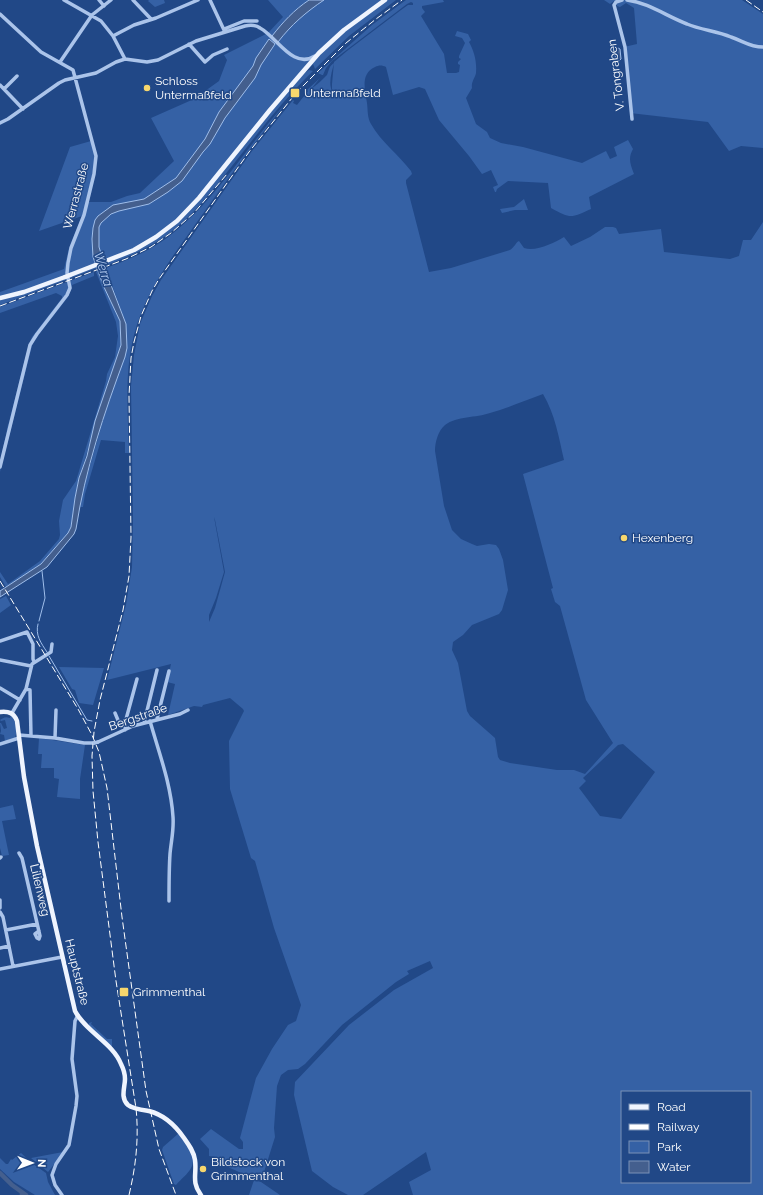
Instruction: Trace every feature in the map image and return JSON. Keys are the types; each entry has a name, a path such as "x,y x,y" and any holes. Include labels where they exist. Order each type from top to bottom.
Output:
{"main road":[{"path":"0,298 30,290 134,250 156,237 177,221 199,198 270,110 320,53 344,30 385,0"},
{"path":"0,712 12,713"},
{"name":"Hauptstraße","path":"12,713 17,721 32,817 74,1007 84,1024 119,1059 124,1075 124,1095 127,1103 131,1106 152,1112 166,1119 175,1125 189,1144 195,1159 195,1185 201,1195"}],"street":[{"path":"64,0 101,21 113,36 125,59"},
{"path":"99,0 104,6"},
{"path":"60,62 92,16 111,0"},
{"path":"133,0 151,19"},
{"path":"113,36 134,24 156,18 198,0"},
{"path":"210,0 224,30"},
{"name":"V. Tongraben","path":"622,0 616,2 614,5 625,46 632,119"},
{"path":"627,0 644,4 675,20 689,25 730,36 751,46 763,47"},
{"path":"0,14 41,52 73,70 75,78"},
{"path":"0,123 65,80 96,73 116,62 125,59 152,62 169,56 189,44 244,21 257,21"},
{"path":"224,30 254,25 263,29 287,52 295,57 303,60 311,59 320,53"},
{"path":"189,44 205,62 213,55 227,49"},
{"path":"4,89 17,76"},
{"name":"Werrastraße","path":"0,467 30,345 67,295 70,288 67,275 69,255 82,220 94,174 96,156 75,78"},
{"path":"0,85 23,109"},
{"path":"0,641 26,632 33,644 34,662"},
{"path":"12,713 26,689 31,666 34,662 51,652 52,644"},
{"path":"0,660 31,666"},
{"path":"144,723 157,670"},
{"path":"157,720 169,671"},
{"path":"115,713 120,725 125,728 137,678"},
{"path":"0,688 20,700"},
{"path":"26,689 30,690 31,736"},
{"path":"0,744 19,737 31,736 55,738 56,710"},
{"name":"Bergstraße","path":"55,738 84,743 96,742 125,728 180,714 188,710"},
{"path":"150,721 164,767 173,817 170,854 169,900"},
{"name":"Lilienweg","path":"20,853 39,931"},
{"path":"0,900 0,908"},
{"path":"0,912 3,917 13,966"},
{"path":"6,930 37,924"},
{"path":"0,948 9,946"},
{"path":"0,969 62,957"},
{"path":"62,1195 55,1185 52,1175 56,1164 69,1145 76,1106 77,1096 72,1059 75,1021 78,1016"}],"green space":[{"path":"164,0 165,3 155,7 148,1"},
{"path":"268,0 396,0 349,36 315,69 313,64 305,73 309,70 313,71 291,93 210,194 185,220 167,235 145,249 105,266 103,261 96,264 97,268 0,305 0,292 64,269 69,248 82,216 39,231 70,147 91,141 95,156 86,202 111,202 140,193 174,161 151,118 194,99 219,81 227,60 224,55 268,33 283,17"},
{"path":"406,0 443,0 444,2 422,6 425,12 421,16 444,54 447,73 459,72 460,65 458,62 461,59 459,56 465,43 462,38 455,36 457,31 468,34 471,40 469,42 475,56 476,73 472,88 466,98 476,124 487,132 490,138 501,143 523,147 582,163 606,151 610,159 617,156 614,147 628,140 633,149 630,155 630,161 634,174 589,197 591,209 575,216 567,216 551,208 548,183 508,181 495,192 493,187 498,185 491,170 482,174 439,120 425,89 419,87 393,95 386,67 378,66 370,70 365,78 369,119 375,131 411,171 412,174 406,180 406,183 429,272 451,268 510,250 519,241 524,248 534,249 550,244 564,237 571,246 590,237 605,227 616,228 619,234 661,229 664,252 730,259 739,256 743,240 751,240 763,222 763,1195 413,1195 409,1182 431,1170 426,1152 363,1195 348,1195 333,1187 312,1171 294,1095 295,1082 349,1025 394,990 433,968 430,961 407,971 409,974 396,982 342,1025 305,1064 298,1069 288,1070 281,1075 277,1086 274,1128 275,1137 262,1177 244,1174 223,1164 215,1157 209,1156 209,1149 200,1139 211,1129 239,1149 243,1149 243,1142 240,1138 256,1078 272,1049 288,1025 296,1021 301,1005 274,928 255,861 251,858 230,789 229,741 244,711 243,709 230,698 203,705 202,707 194,706 168,715 175,684 167,682 171,664 107,680 126,605 132,567 133,521 131,386 134,355 140,324 152,296 161,280 252,151 293,100 293,103 297,105 308,91 307,90 320,78 312,88 318,84 327,75 329,68 347,51 408,5 413,5 413,3 411,2 407,4 332,61 326,68 323,75 318,73 372,25","holes":["334,64 332,84 332,91 330,81","543,394 551,410 564,460 523,474 553,588 551,589 555,602 560,606 586,700 613,743 585,774 574,770 557,770 510,763 500,760 498,757 495,738 470,716 467,711 458,663 452,650 453,642 463,635 472,625 499,614 502,610 508,590 503,560 496,545 489,544 477,546 461,539 452,530 444,506 435,451 437,437 440,430 450,422 490,413","214,517 225,572 215,608 209,622 209,615 224,572","623,744 655,772 621,819 600,816 579,788 586,781 583,778 618,745"]},
{"path":"604,0 742,0 763,14 763,148 741,146 729,151 708,122 630,113 624,47 637,44 634,8 626,3 620,7 617,6 614,1 610,4"},
{"path":"286,103 208,207 169,262 152,290 139,319 131,349 127,394 129,453 125,453 125,442 101,440 85,494 83,507 80,507 83,490 104,417 127,348 126,324 106,268 136,256 153,247 173,233 191,217 224,180"},
{"path":"524,199 528,210 515,210 502,213 500,209 514,207"},
{"path":"98,271 120,321 121,345 79,478 71,526 68,533 41,564 6,587 0,577 0,572 8,584 40,561 59,539 59,521 63,500 76,481 107,374 115,357 118,336 116,322 96,272"},
{"path":"94,272 94,276 72,285 68,297 33,342 0,472 7,427 29,344 32,337 62,296 56,293 0,313 0,307"},
{"path":"6,596 11,605 0,613 0,599"},
{"path":"59,667 104,668 93,705 79,703 75,690 72,689"},
{"path":"11,715 16,726 16,735 15,738 5,741 4,735 0,734 0,723 4,729 7,728 5,720 0,720 5,717 10,718"},
{"path":"39,738 85,745 80,779 80,799 57,797 59,779 54,778 54,768 41,768 42,754 38,754"},
{"path":"13,805 16,819 2,821 9,855 2,856 0,848 0,808"},
{"path":"92,1022 91,1024 107,1039 112,1039 112,1046 110,1046 89,1026 89,1023"},
{"path":"179,1133 190,1149 193,1163 188,1172 176,1185 174,1184 162,1150 163,1147"},
{"path":"63,1152 48,1172 31,1158"},
{"path":"21,1153 46,1173 48,1182 55,1195 35,1195 14,1182 0,1169 0,1158 8,1164 11,1159 12,1160"},
{"path":"254,1180 261,1182 280,1195 249,1195"}],"water":[{"path":"309,0 324,0 299,19 278,42 272,36 289,16"},
{"name":"Werra","path":"269,39 275,44 261,65 255,78 225,118 210,144 182,181 149,204 111,214 101,223 99,227 99,247 111,285 126,324 127,348 125,357 96,442 84,485 74,534 47,567 0,597 0,591 41,564 68,533 71,527 79,478 87,456 95,421 121,345 120,321 103,285 93,257 92,239 95,220 113,205 144,199 176,178 205,139 219,112 253,66 256,58"},
{"path":"618,48 620,49 621,59 619,61 613,53"}],"waterway":[{"path":"39,621 45,598 42,571"},
{"path":"38,624 37,632 47,652"},
{"path":"49,656 87,720 92,721"},
{"path":"0,1173 12,1185 26,1195"}],"railway":[{"path":"129,1195 136,1152 136,1108 116,981 98,842 93,791 92,756 94,732 100,700 123,610 129,576 131,537 129,396 131,358 134,342 141,316 159,279 249,152 296,93 346,43 402,0"},
{"path":"746,0 763,12"},
{"path":"0,306 126,259 151,247 171,233 194,213 227,174"},
{"path":"0,581 78,709 99,752 107,788 122,917 146,1091 159,1149 176,1195"}],"place":[{"name":"Schloss Untermaßfeld","path":"147,88"},
{"name":"Untermaßfeld","path":"295,93"},
{"name":"Hexenberg","path":"624,538"},
{"name":"Grimmenthal","path":"124,992"},
{"name":"Bildstock von Grimmenthal","path":"203,1169"}]}
